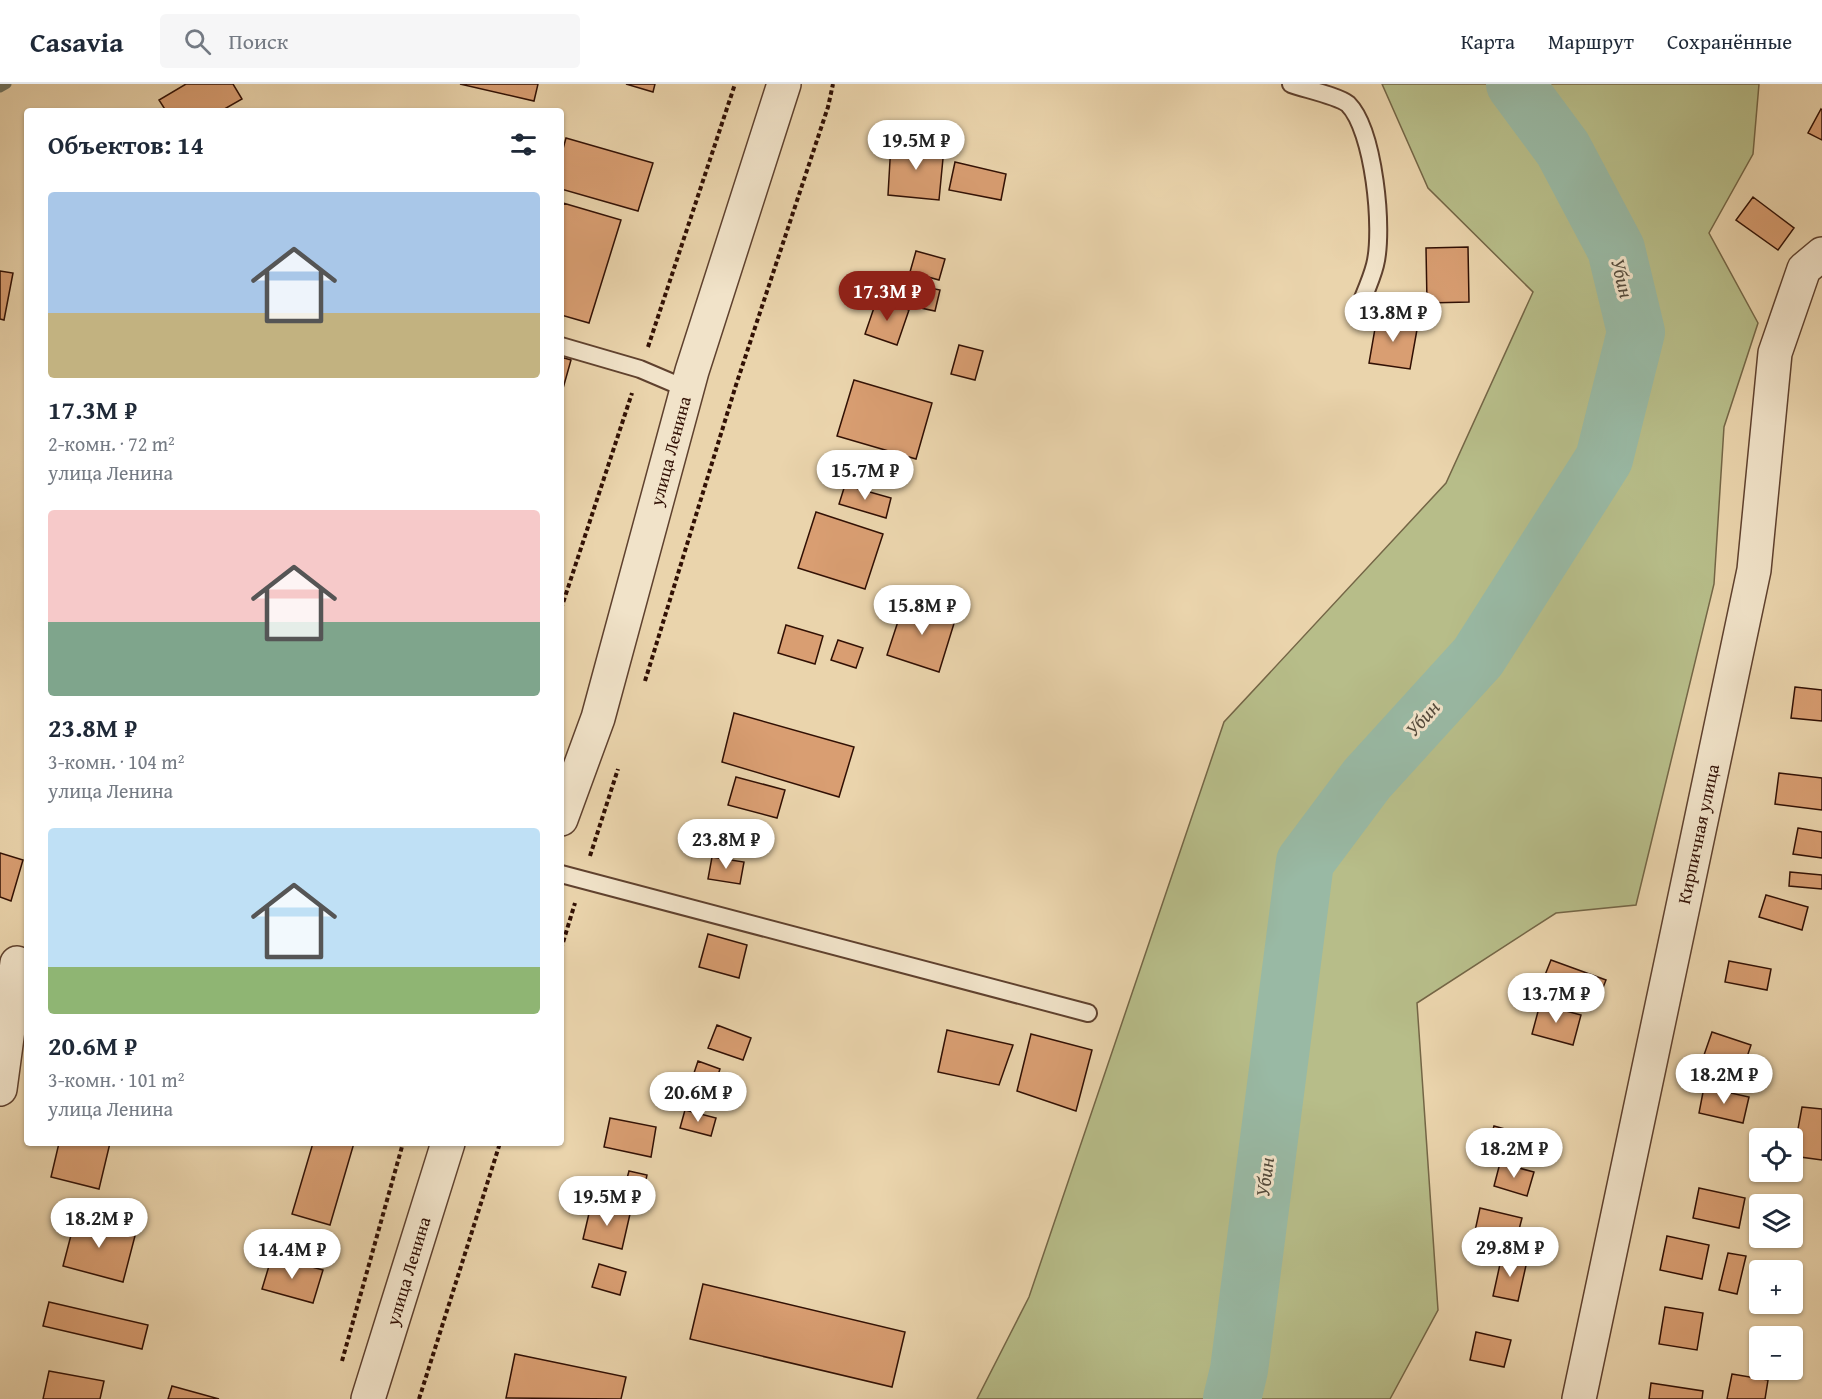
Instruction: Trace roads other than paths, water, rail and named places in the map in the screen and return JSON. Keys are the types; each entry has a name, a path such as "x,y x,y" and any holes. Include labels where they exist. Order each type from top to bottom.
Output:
{"street":[{"name":"улица Ленина","path":"564,811 598,718 690,380 784,84"},
{"name":"Кирпичная улица","path":"1579,1399 1754,570 1775,353 1813,262"},
{"path":"0,1089 15,962"},
{"name":"улица Ленина","path":"368,1399 447,1146"}],"lane":[{"path":"1291,84 1346,102 1357,115 1366,143 1379,222 1375,264 1357,313"},
{"path":"564,347 640,369 690,380"},
{"path":"564,875 1088,1013"}],"waterway":[{"path":"0,88 7,84"},
{"name":"Убин","path":"1232,1399 1239,1370 1305,862 1367,779 1478,657 1604,459 1636,332 1616,249 1563,149 1515,84"}]}
